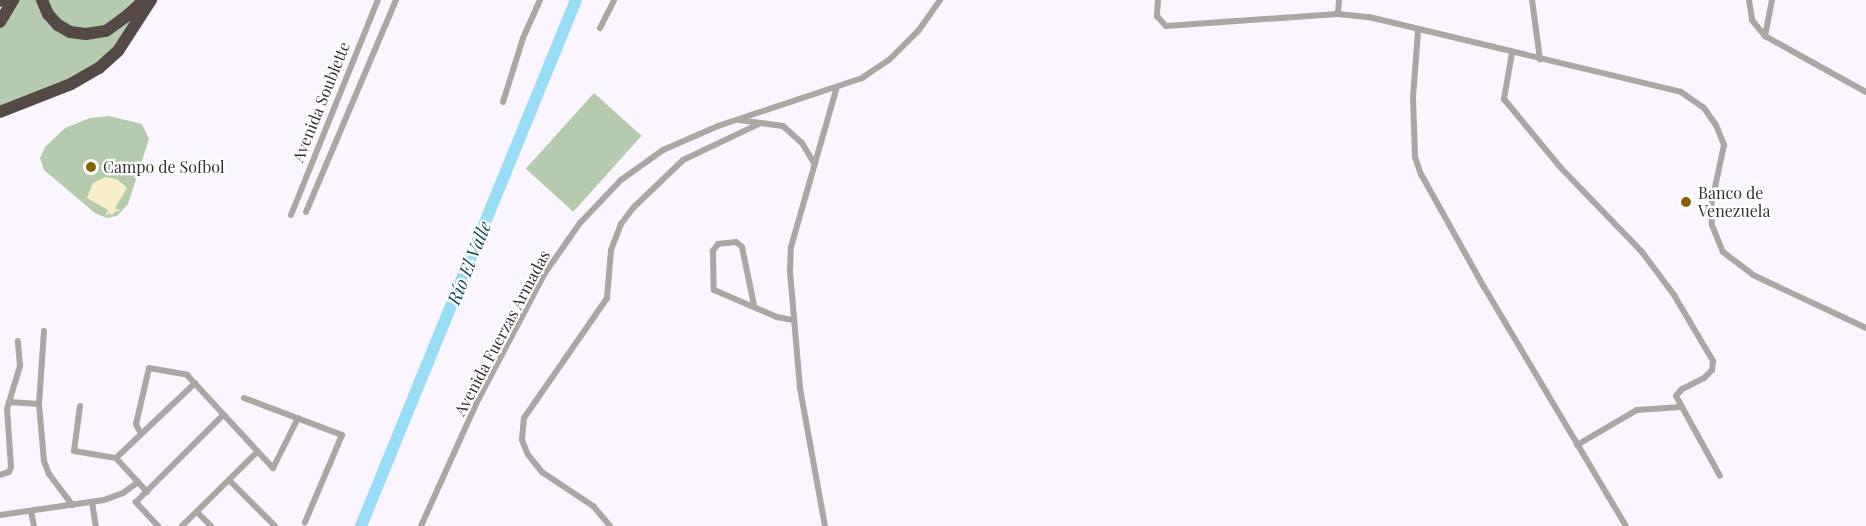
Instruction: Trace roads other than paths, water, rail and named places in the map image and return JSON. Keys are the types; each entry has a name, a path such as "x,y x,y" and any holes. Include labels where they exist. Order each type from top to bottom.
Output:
{"highway":[{"path":"0,22 13,0"},
{"path":"42,0 48,14 58,25 70,32 86,34 106,31 144,0"},
{"path":"0,112 71,84 99,68 118,51 151,0"}],"street":[{"name":"Avenida Soublette","path":"291,215 378,0"},
{"path":"306,212 396,0"},
{"path":"503,102 523,38 540,0"},
{"path":"600,28 614,0"},
{"name":"Avenida Fuerzas Armadas","path":"422,526 484,390 545,273 580,223 621,180 663,150 738,119 862,78 889,60 919,30 939,0"},
{"path":"1158,0 1157,16 1166,26 1338,14 1369,17 1418,31 1681,92 1695,99 1716,125 1724,145 1711,206 1716,241 1723,252 1753,275 1866,328"},
{"path":"1338,14 1339,0"},
{"path":"1532,0 1540,59"},
{"path":"1749,0 1752,20 1765,36 1866,92"},
{"path":"1765,36 1772,0"},
{"path":"1418,31 1413,97 1415,157 1421,174 1626,526"},
{"path":"1512,52 1504,99 1560,168 1642,252 1674,295 1713,361 1712,370 1704,378 1682,389 1676,396 1719,476"},
{"path":"825,526 800,388 792,320 790,247 837,87"},
{"path":"738,119 783,126 802,143 814,162"},
{"path":"610,526 593,506 542,472 528,455 522,440 524,418 607,298 611,250 621,224 633,208 683,160 761,123"},
{"path":"754,305 742,247 736,242 718,244 713,252 714,290 754,305 777,317 792,320"},
{"path":"44,331 39,404 44,460 49,474 72,505"},
{"path":"0,475 9,472 11,467 7,410 20,366 18,341"},
{"path":"141,434 136,424 149,368 187,375 273,468 298,418"},
{"path":"116,458 195,383"},
{"path":"244,398 342,435 304,522"},
{"path":"9,402 39,404"},
{"path":"80,406 74,451 116,458 147,492"},
{"path":"1577,445 1637,410 1681,406"},
{"path":"158,526 136,502 223,415"},
{"path":"182,526 256,452"},
{"path":"229,480 275,526"},
{"path":"0,515 93,502 123,493 138,482"},
{"path":"93,502 96,526"},
{"path":"32,511 34,526"},
{"path":"197,512 211,526"}],"waterway":[{"name":"Río El Valle","path":"361,526 576,0"}],"place":[{"name":"Campo de Sofbol","path":"91,167"},
{"name":"Banco de Venezuela","path":"1686,202"}]}
